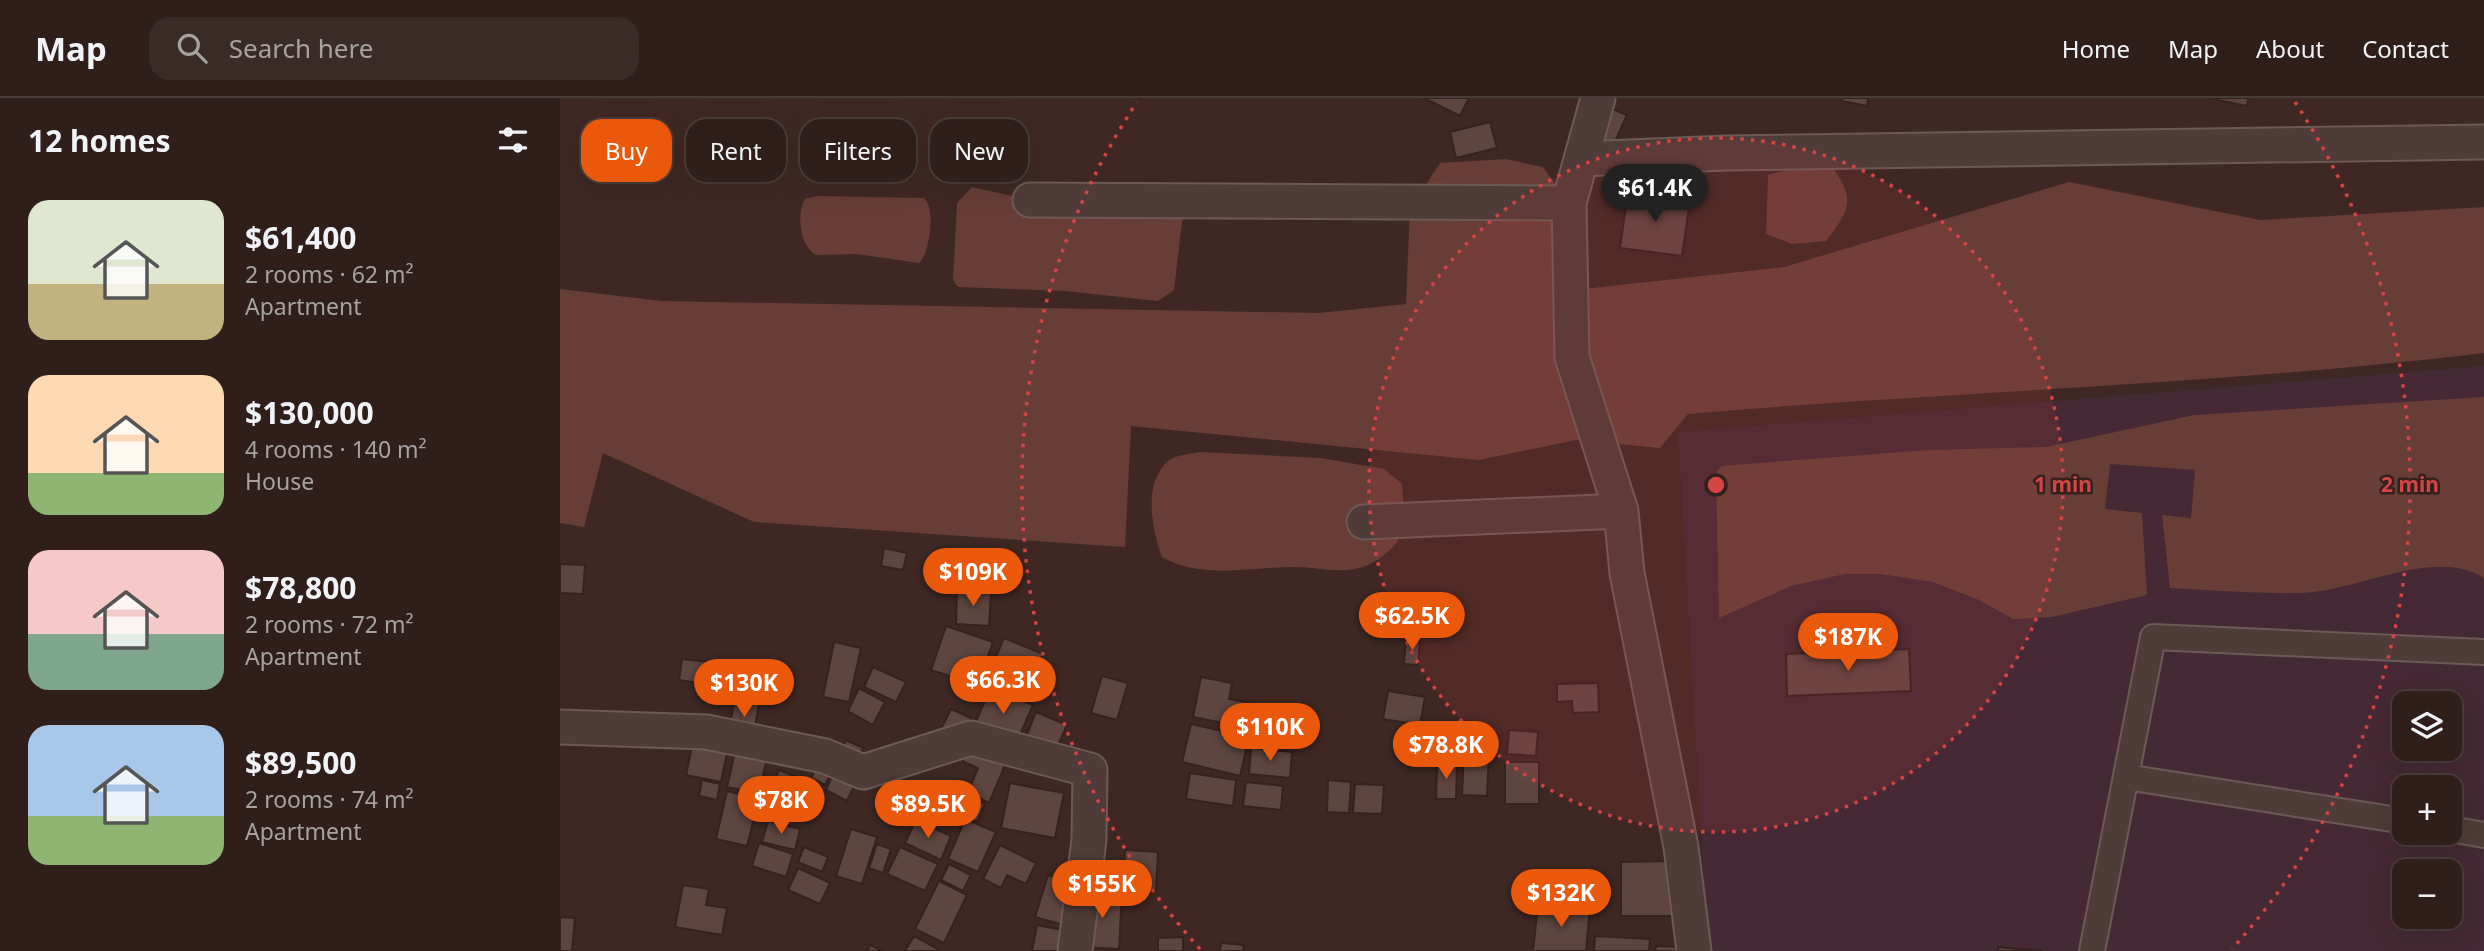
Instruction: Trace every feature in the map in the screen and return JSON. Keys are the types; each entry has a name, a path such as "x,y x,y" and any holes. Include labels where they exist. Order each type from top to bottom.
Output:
{"street":[{"path":"1598,98 1569,203 1572,357 1621,511 1627,573 1681,847 1694,951"},
{"path":"1581,159 1726,153 2484,142"},
{"path":"1030,200 1569,203"},
{"path":"1364,522 1621,511"},
{"path":"2092,951 2153,637 2484,652"},
{"path":"560,727 706,732 825,756 863,772 971,738 1090,770 1089,840 1075,951"},
{"path":"2126,777 2392,819"},
{"path":"2462,831 2484,835"}],"shaded area":[{"path":"1506,159 1543,167 1560,191 1556,292 1784,267 2069,182 2260,220 2484,207 2484,353 2286,373 1688,414 1660,448 1576,440 1479,460 1131,426 1125,547 754,522 603,453 584,527 560,523 560,289 661,301 1319,313 1406,304 1410,209 1440,163"},
{"path":"1830,164 1844,186 1847,203 1841,220 1826,241 1792,244 1766,234 1768,175 1798,167"},
{"path":"972,187 1030,200 1183,214 1174,290 1158,301 1065,291 958,287 953,280 957,203"},
{"path":"818,196 924,198 928,203 931,220 929,241 923,258 919,263 857,254 816,255 806,245 800,221 805,199"},
{"path":"2484,366 2484,951 1708,951 1678,432"},
{"path":"2484,397 2484,578 2464,569 2442,567 2394,573 2321,591 2300,593 2170,588 2162,515 2191,518 2195,470 2110,464 2105,509 2142,513 2147,595 2052,617 2013,619 1979,600 1933,582 1880,574 1845,574 1791,586 1719,618 1716,473 1721,466 1929,450 2046,447 2194,415"},
{"path":"1199,452 1321,458 1384,469 1402,484 1404,516 1401,532 1394,546 1375,562 1351,570 1282,567 1230,571 1195,569 1178,564 1162,557 1155,534 1152,495 1159,471 1167,462 1178,456"}],"building":[{"path":"1424,98 1469,98 1460,116"},
{"path":"1842,98 1868,98 1867,106 1842,101"},
{"path":"2208,98 2248,98 2247,106"},
{"path":"1607,107 1627,115 1613,146 1594,138"},
{"path":"1490,122 1497,148 1456,158 1450,132"},
{"path":"1628,192 1690,200 1682,256 1620,248"},
{"path":"884,548 907,553 903,570 881,566"},
{"path":"560,564 585,565 583,594 560,593"},
{"path":"957,591 991,593 989,626 956,624"},
{"path":"946,626 993,642 978,685 931,670"},
{"path":"1004,638 1043,654 1025,696 986,680"},
{"path":"1406,639 1420,640 1418,665 1404,664"},
{"path":"834,642 861,648 849,702 823,697"},
{"path":"1909,649 1911,691 1787,696 1786,654"},
{"path":"682,659 708,662 705,684 679,680"},
{"path":"873,667 906,682 896,702 864,687"},
{"path":"1102,676 1128,683 1117,720 1091,713"},
{"path":"1201,677 1232,683 1229,699 1262,705 1257,730 1193,717"},
{"path":"1598,683 1599,712 1573,713 1572,701 1557,702 1557,684"},
{"path":"991,687 1033,705 1015,746 973,728"},
{"path":"859,688 885,702 873,725 848,711"},
{"path":"1388,691 1425,697 1420,725 1383,719"},
{"path":"735,699 759,704 753,738 728,733"},
{"path":"1268,704 1304,711 1299,736 1263,729"},
{"path":"951,709 971,718 962,738 941,729"},
{"path":"1036,712 1067,725 1054,755 1024,742"},
{"path":"1191,724 1249,737 1240,776 1182,762"},
{"path":"1509,730 1538,732 1536,756 1507,754"},
{"path":"694,737 729,744 721,782 686,775"},
{"path":"846,740 863,748 855,765 838,757"},
{"path":"970,742 1008,758 989,803 968,793 978,768 962,761"},
{"path":"736,748 768,754 759,794 727,787"},
{"path":"1251,748 1292,752 1290,778 1249,774"},
{"path":"1464,752 1489,753 1487,796 1462,795"},
{"path":"820,761 834,768 825,785 811,778"},
{"path":"1505,762 1539,762 1539,804 1505,804"},
{"path":"1437,763 1457,763 1456,799 1436,799"},
{"path":"836,767 858,778 847,801 826,790"},
{"path":"779,770 799,778 793,794 772,786"},
{"path":"1190,773 1236,780 1233,806 1186,799"},
{"path":"702,780 720,784 717,800 699,796"},
{"path":"1328,780 1351,782 1349,813 1327,812"},
{"path":"1246,782 1283,786 1281,810 1243,806"},
{"path":"1010,783 1064,793 1055,838 1001,828"},
{"path":"1355,784 1384,785 1382,814 1353,813"},
{"path":"727,791 759,799 747,846 716,839"},
{"path":"955,792 985,804 977,822 948,809"},
{"path":"965,819 996,832 978,872 948,859"},
{"path":"916,820 951,836 941,860 905,843"},
{"path":"768,821 800,829 795,850 762,842"},
{"path":"851,829 877,837 862,884 836,876"},
{"path":"759,843 793,854 786,877 752,866"},
{"path":"877,844 891,849 883,873 869,868"},
{"path":"1000,845 1036,863 1026,884 1007,875 1001,888 983,879"},
{"path":"804,847 828,857 822,872 798,862"},
{"path":"900,847 938,864 925,891 887,874"},
{"path":"1125,850 1158,852 1156,890 1123,888"},
{"path":"1674,861 1674,916 1621,916 1621,862"},
{"path":"949,864 971,875 963,891 941,880"},
{"path":"798,868 830,883 820,904 788,890"},
{"path":"1048,875 1075,883 1063,925 1035,917"},
{"path":"939,881 967,895 944,943 915,929"},
{"path":"683,885 709,889 706,905 727,908 722,935 675,927"},
{"path":"1085,892 1122,893 1119,949 1082,947"},
{"path":"1538,904 1590,909 1586,951 1533,951"},
{"path":"560,917 575,918 572,951 560,951"},
{"path":"1037,925 1067,931 1063,951 1032,951"},
{"path":"914,936 939,950 905,951"},
{"path":"1595,936 1650,939 1649,951 1594,951"},
{"path":"1183,937 1183,951 1158,951 1158,938"},
{"path":"1221,943 1244,945 1243,951 1220,951"},
{"path":"870,945 883,951 867,951"},
{"path":"1656,946 1684,947 1684,951 1655,951"},
{"path":"1998,947 2042,951 1998,951"}]}
